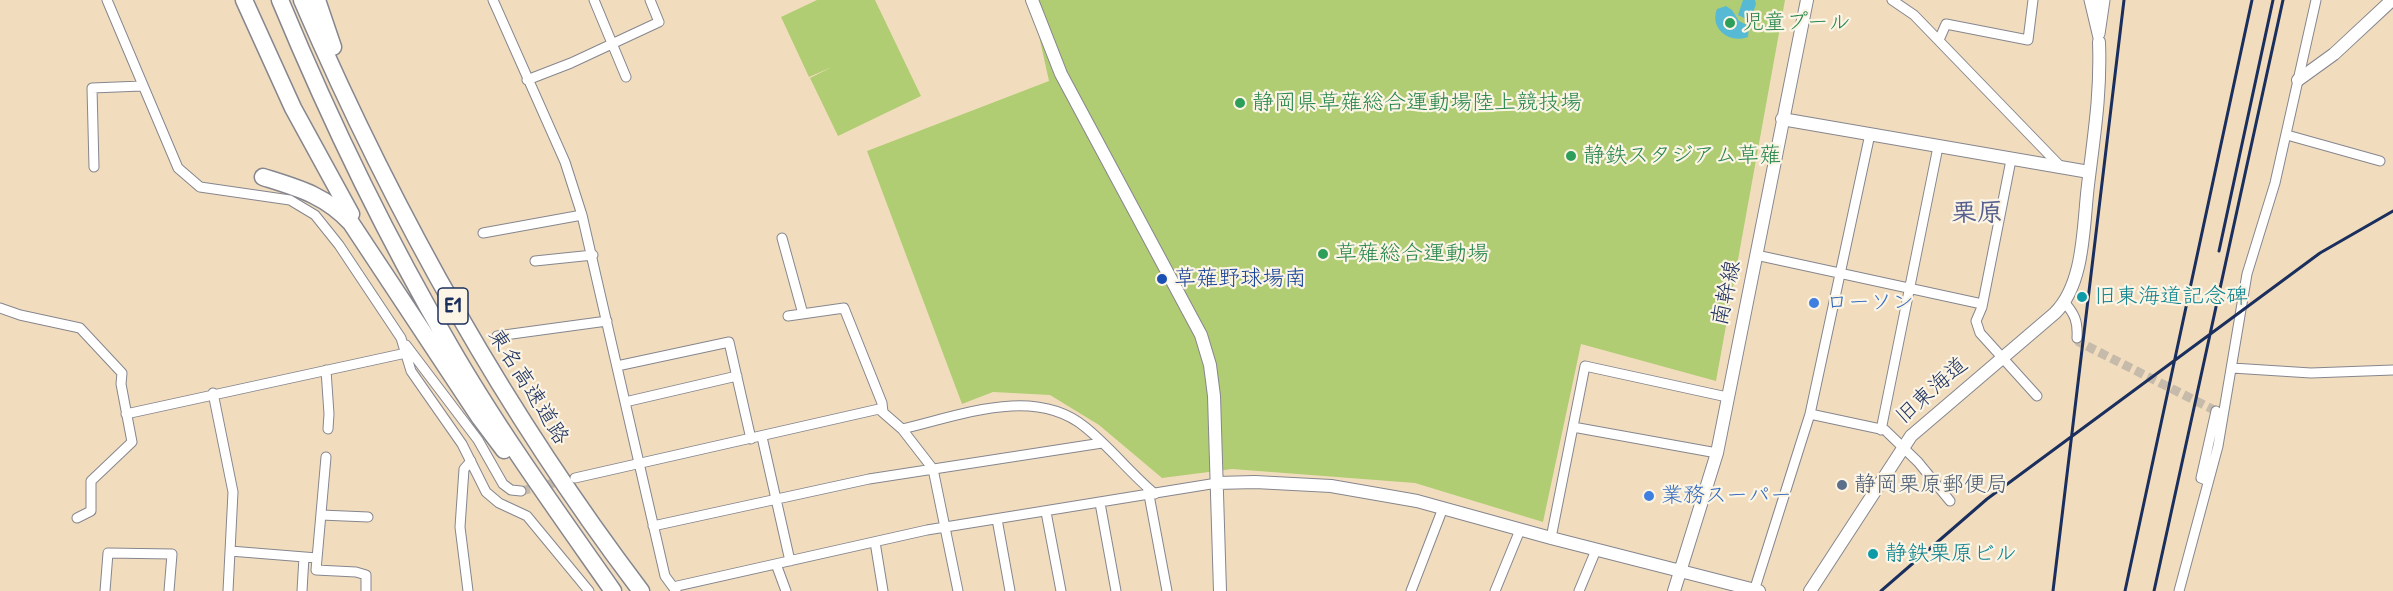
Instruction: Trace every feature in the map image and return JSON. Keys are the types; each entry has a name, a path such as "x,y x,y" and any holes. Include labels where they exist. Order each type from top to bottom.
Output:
{"highway":[{"path":"244,0 293,108 392,285"},
{"name":"東名高速道路","path":"280,0 317,90 357,172 450,346 546,495 613,591"},
{"name":"東名高速道路","path":"302,0 382,173 441,285 502,390 556,474 641,591"},
{"path":"317,0 382,173"},
{"path":"263,177 301,188 332,203 351,222 480,418 613,591"}],"street":[{"path":"107,0 171,156 184,176 209,189 260,194 290,200 315,215 339,245 401,338 478,441 503,484 511,490 521,490"},
{"path":"493,0 565,162 582,215 593,255 664,576 675,589 776,564 946,527 1217,483 1255,482 1331,486 1417,501 1756,591 1810,414 1870,134"},
{"path":"594,0 626,76"},
{"path":"527,80 571,63 659,22 650,0"},
{"path":"1032,0 1060,74 1201,335 1210,365 1214,396 1220,591"},
{"name":"南幹線","path":"1674,591 1682,572 1717,453 1807,0"},
{"path":"1892,0 1914,15 2061,167"},
{"path":"1939,40 1946,24 2028,40 2033,0"},
{"path":"2089,0 2099,42"},
{"path":"2077,338 2078,323 2064,302 2078,264 2099,103 2097,0"},
{"path":"2099,42 2105,0"},
{"path":"2179,591 2218,446 2247,274 2260,236 2287,135 2316,0"},
{"path":"2298,80 2334,54 2392,0"},
{"path":"94,167 92,88 142,86"},
{"path":"1782,119 2089,172"},
{"path":"2287,135 2380,161"},
{"path":"1881,430 1938,147"},
{"path":"2011,160 1982,304 1976,321 1977,327 2037,396"},
{"path":"483,233 582,215"},
{"path":"782,238 803,314"},
{"path":"536,261 593,255"},
{"path":"1756,255 1982,304"},
{"name":"旧東海道","path":"1810,591 1903,446 1921,426 2004,357 2064,302"},
{"path":"0,308 20,315 80,328 122,373 121,384 132,442 91,481 91,511 77,518"},
{"path":"788,316 844,308 882,404 883,412"},
{"path":"497,336 607,321"},
{"path":"401,338 415,378 445,418 471,461 486,492 499,503 527,516 589,591"},
{"path":"617,366 729,342 751,439"},
{"path":"126,414 213,393 406,353"},
{"path":"1551,538 1585,366 1727,397"},
{"path":"2232,368 2311,373 2393,370"},
{"path":"326,370 328,429"},
{"path":"625,402 737,376"},
{"path":"213,393 233,492 228,591"},
{"path":"902,429 1023,405 1053,410 1071,417 1102,443 1152,495 1167,591"},
{"path":"575,478 879,409 902,429 933,469 958,591"},
{"path":"2208,481 2201,478 2216,411"},
{"path":"1810,414 1881,430 1903,446 1950,501"},
{"path":"1573,427 1717,453"},
{"path":"762,437 790,561"},
{"path":"653,526 869,479 1102,443"},
{"path":"326,457 316,570 356,572 366,575 366,591"},
{"path":"468,591 460,527 464,468 471,461"},
{"path":"1100,503 1116,591"},
{"path":"1411,591 1443,508"},
{"path":"1046,512 1062,591"},
{"path":"321,515 368,517"},
{"path":"997,519 1010,591"},
{"path":"1494,591 1520,530"},
{"path":"875,542 883,591"},
{"path":"1579,591 1596,550"},
{"path":"230,551 317,558"},
{"path":"105,591 108,553 172,554 169,591"},
{"path":"302,591 304,557"},
{"path":"776,564 786,591"}],"green space":[{"path":"817,0 875,0 921,96 838,136 810,78 832,67 809,77 781,17"},
{"name":"草薙総合運動場","path":"1031,0 1785,0 1716,381 1581,344 1543,522 1415,483 1232,469 1162,478 1099,425 1050,395 993,392 962,404 867,151 1049,81"}],"water":[{"name":"児童プール","path":"1743,0 1755,0 1756,4 1753,13 1746,19 1738,15"},
{"name":"児童プール","path":"1726,6 1732,10 1739,21 1749,26 1748,37 1734,38 1723,33 1719,28 1715,16 1717,9"}],"tunnel":[{"path":"2077,338 2079,342 2216,411"},
{"path":"521,491 566,480"}],"railway":[{"path":"2053,591 2124,0"},
{"path":"2125,591 2252,0"},
{"path":"2219,251 2273,0"},
{"path":"2154,591 2283,0"},
{"path":"1881,591 1987,499 2320,253 2393,211"}],"place":[{"name":"児童プール","path":"1730,23"},
{"name":"静岡県草薙総合運動場陸上競技場","path":"1240,103"},
{"name":"静鉄スタジアム草薙","path":"1571,156"},
{"name":"草薙総合運動場","path":"1323,254"},
{"name":"草薙野球場南","path":"1162,279"},
{"name":"旧東海道記念碑","path":"2082,297"},
{"name":"ローソン","path":"1814,303"},
{"name":"静岡栗原郵便局","path":"1842,485"},
{"name":"業務スーパー","path":"1649,496"},
{"name":"静鉄栗原ビル","path":"1873,554"}],"district":[{"name":"栗原","path":"1977,214"}]}
